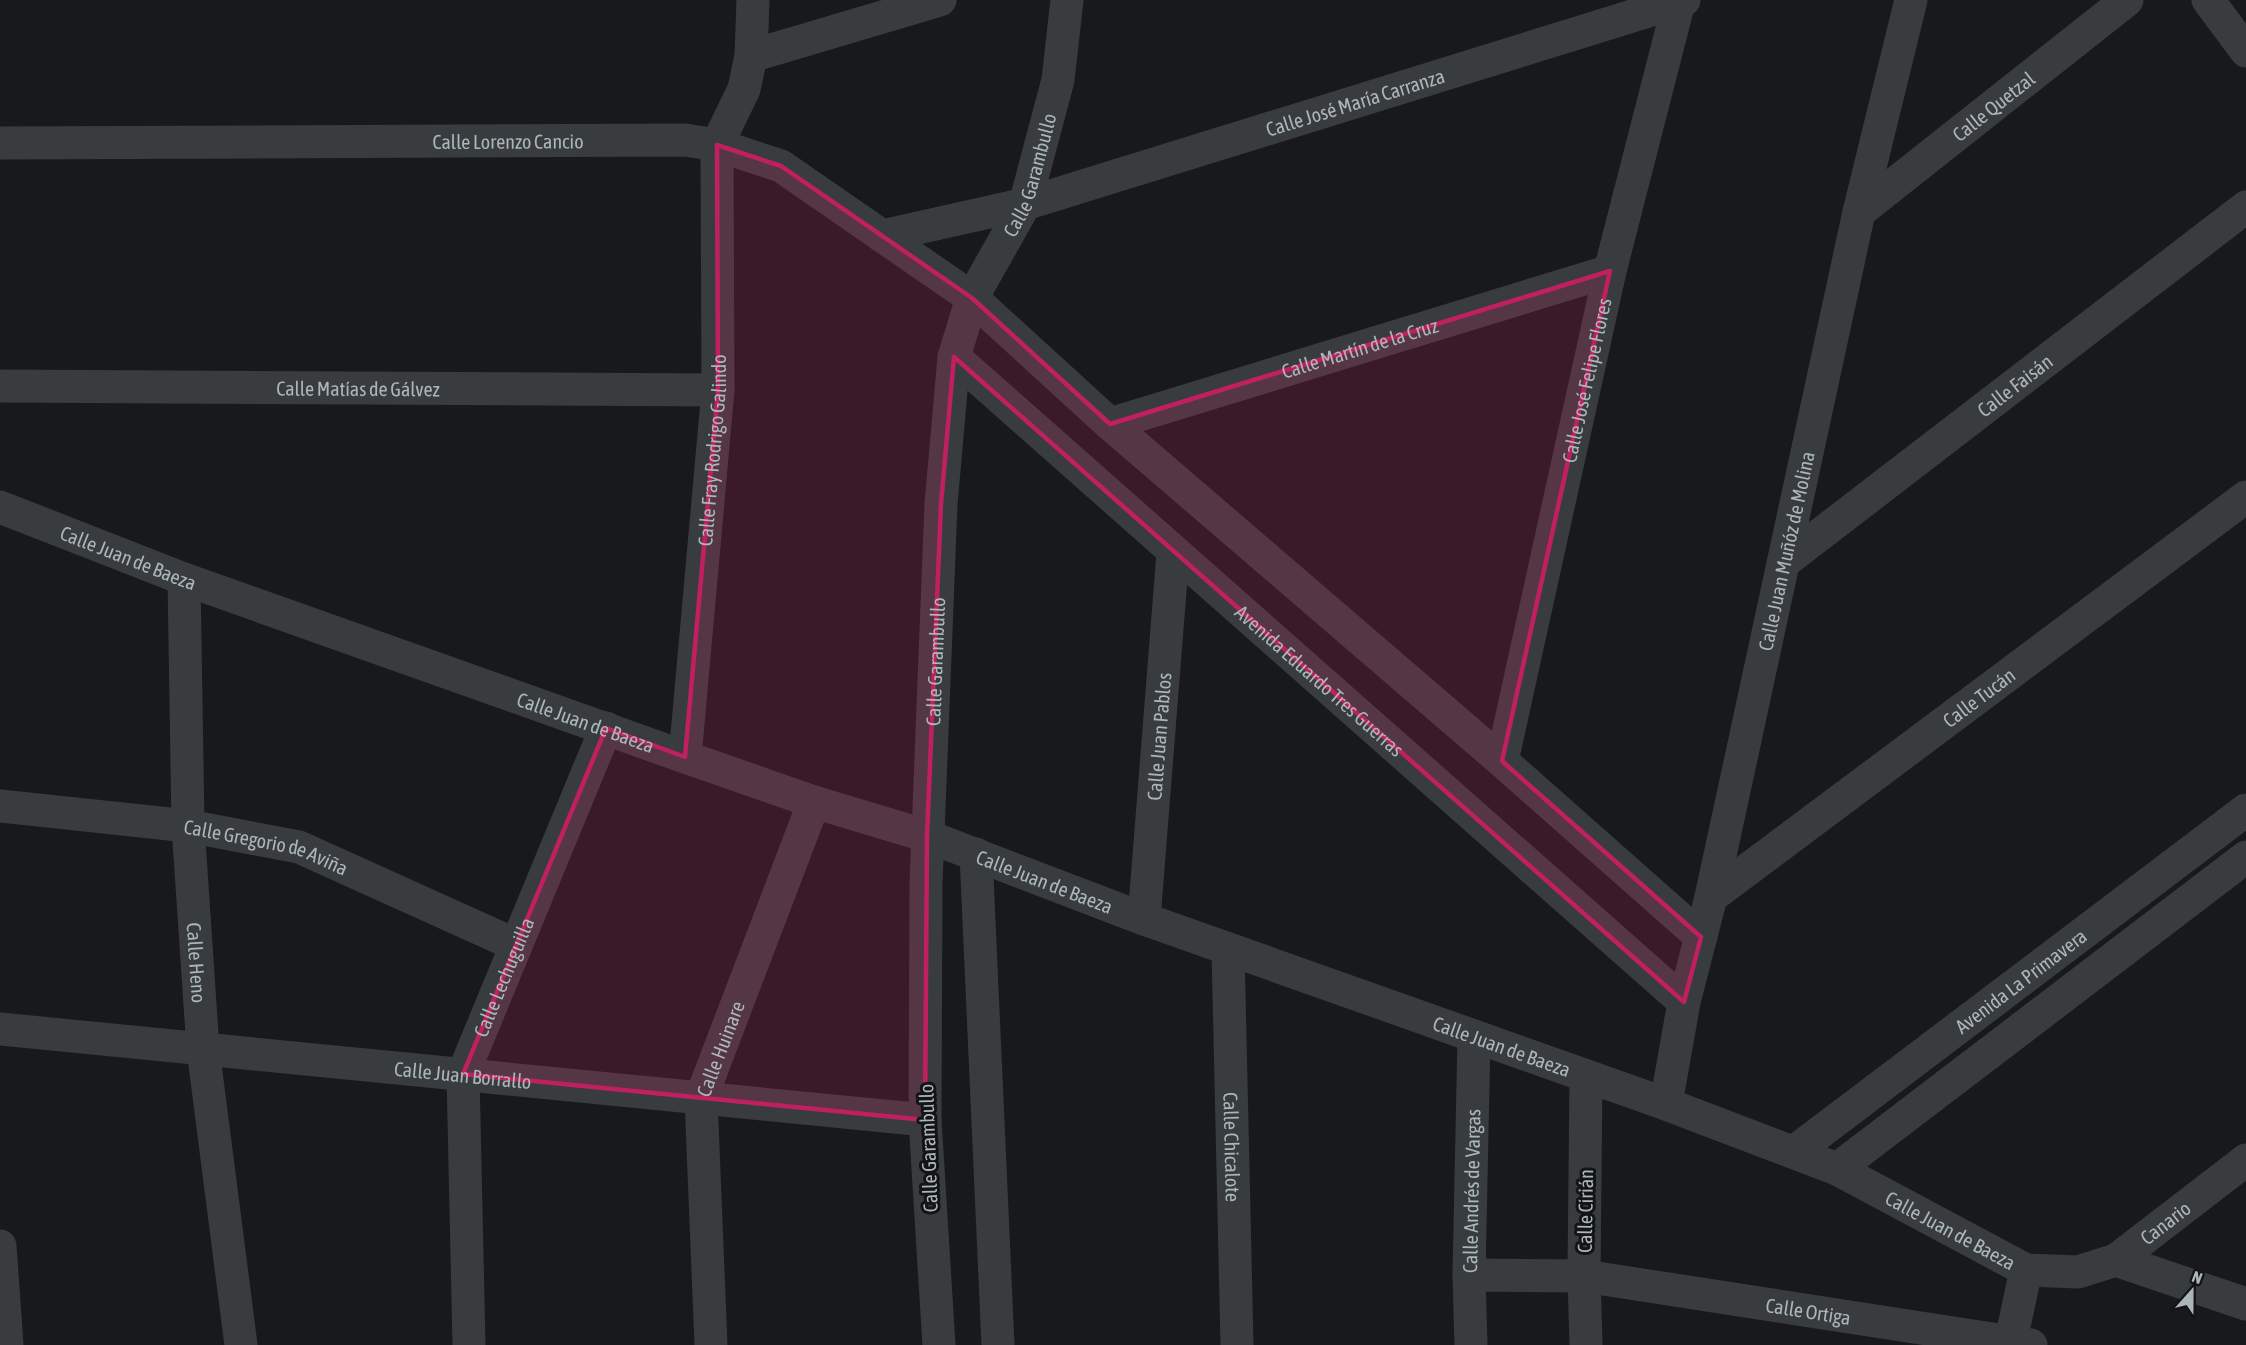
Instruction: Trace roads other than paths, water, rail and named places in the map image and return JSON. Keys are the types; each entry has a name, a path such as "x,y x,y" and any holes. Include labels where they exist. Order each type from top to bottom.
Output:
{"street":[{"path":"717,145 744,89 751,56 753,0"},
{"path":"751,56 940,0"},
{"name":"Calle Garambullo","path":"939,1345 925,1120 927,836 941,504 954,357 972,298 1025,204 1058,80 1067,0"},
{"name":"Calle Juan Muñóz de Molina","path":"1666,1104 1684,1002 1711,897 1859,212 1911,0"},
{"name":"Calle Quetzal","path":"1859,212 2127,0"},
{"path":"2208,0 2246,51"},
{"name":"Calle José María Carranza","path":"882,236 1025,204 1682,1"},
{"name":"Calle José Felipe Flores","path":"1502,761 1610,271 1682,1"},
{"name":"Calle Lorenzo Cancio","path":"0,142 685,140 717,145 781,166 972,298"},
{"name":"Calle Fray Rodrigo Galindo","path":"685,757 718,390 717,145"},
{"name":"Calle Faisán","path":"1783,563 2246,207"},
{"name":"Calle Martín de la Cruz","path":"1110,424 1610,271"},
{"path":"972,298 1110,424 1502,761 1701,937"},
{"name":"Avenida Eduardo Tres Guerras","path":"954,357 1173,553 1684,1002"},
{"name":"Calle Matías de Gálvez","path":"0,386 718,390"},
{"name":"Calle Tucán","path":"1711,897 2246,497"},
{"name":"Calle Juan de Baeza","path":"0,507 184,579 813,802 927,836 1144,919 1666,1104 1794,1152 1837,1169 2026,1270 2078,1272"},
{"name":"Calle Juan Pablos","path":"1144,919 1173,553"},
{"name":"Calle Heno","path":"184,579 188,826 203,1049 241,1345"},
{"name":"Calle Lechuguilla","path":"469,1345 463,1074 606,728"},
{"name":"Calle Huinare","path":"711,1345 701,1098 813,802"},
{"name":"Calle Gregorio de Aviña","path":"0,806 188,826 299,847 516,945"},
{"name":"Avenida La Primavera","path":"1794,1152 2246,810"},
{"path":"976,854 998,1345"},
{"name":"Avenida La Primavera","path":"1837,1169 2246,857"},
{"name":"Calle Chicalote","path":"1228,949 1237,1345"},
{"name":"Calle Juan Borrallo","path":"0,1029 925,1120"},
{"name":"Calle Andrés de Vargas","path":"1471,1345 1469,1275 1474,1037"},
{"name":"Calle Cirián","path":"1586,1076 1584,1276 1586,1345"},
{"name":"Canario","path":"2078,1272 2116,1260 2246,1160"},
{"path":"0,1246 7,1345"},
{"path":"2116,1260 2246,1304"},
{"path":"2017,1343 2026,1270"},
{"name":"Calle Ortiga","path":"1469,1275 1584,1276 2017,1343"}]}
